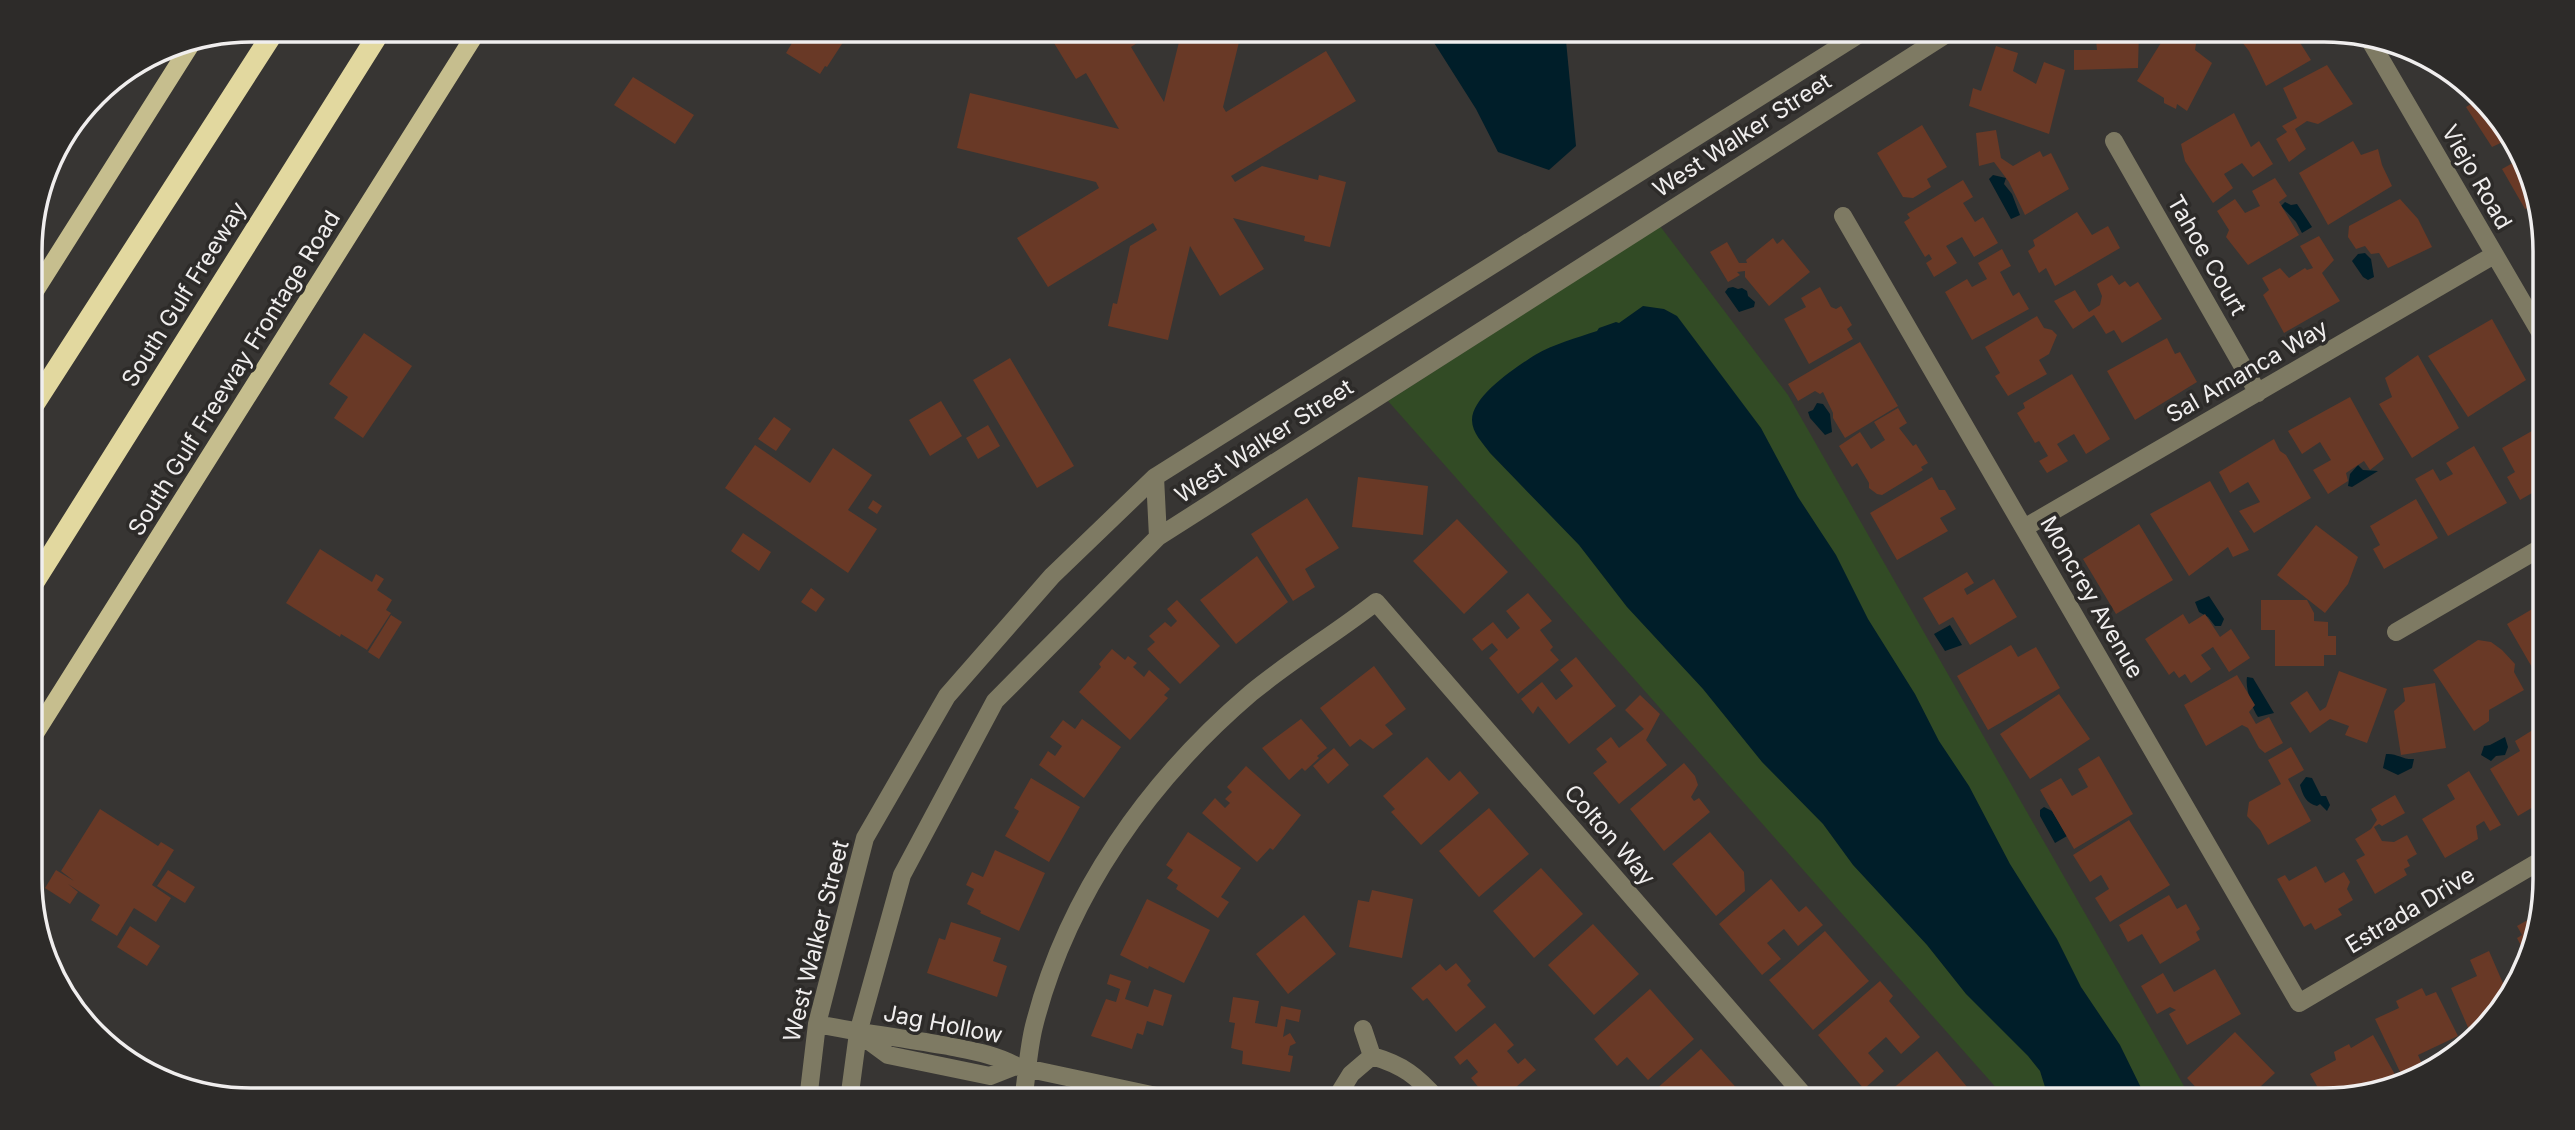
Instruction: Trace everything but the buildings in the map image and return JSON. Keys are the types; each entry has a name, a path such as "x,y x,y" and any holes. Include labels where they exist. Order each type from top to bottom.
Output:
{"highway":[{"path":"42,393 267,42"},
{"name":"South Gulf Freeway","path":"42,569 373,42"}],"main road":[{"name":"South Gulf Freeway Frontage Road","path":"42,723 470,42"},
{"path":"42,280 186,52"}],"street":[{"name":"West Walker Street","path":"809,1088 817,1024 865,838 947,696 1052,576 1155,477 1847,42"},
{"name":"West Walker Street","path":"851,1088 858,1033 902,875 995,701 1158,537 1931,42"},
{"name":"Viejo Road","path":"2374,48 2533,321"},
{"name":"Tahoe Court","path":"2114,141 2258,393"},
{"name":"Moncrey Avenue","path":"1843,216 2299,1003"},
{"name":"Sal Amanca Way","path":"2024,528 2494,255"},
{"path":"1155,477 1158,537"},
{"path":"2396,632 2533,552"},
{"name":"Colton Way","path":"1022,1068 1054,965 1088,889 1117,840 1171,771 1250,695 1288,664 1376,602 1798,1088"},
{"name":"Estrada Drive","path":"2299,1003 2533,865"},
{"name":"Jag Hollow","path":"817,1024 858,1033 892,1035 998,1056 1022,1068 1118,1088"},
{"path":"1363,1029 1372,1056"},
{"path":"1342,1088 1351,1074 1372,1056"},
{"path":"1372,1056 1396,1063 1413,1074 1426,1088"},
{"path":"1022,1068 1023,1088"}],"green space":[{"path":"1660,226 1788,395 2185,1088 1996,1088 1388,401"}],"water":[{"path":"1434,42 1566,42 1576,146 1549,170 1498,152 1476,109"},
{"path":"1993,175 2006,178 2004,184 2012,194 2020,215 2011,219 1989,179"},
{"path":"2285,202 2297,204 2312,227 2302,233 2281,206"},
{"path":"2365,253 2371,259 2374,277 2368,280 2352,261 2358,254"},
{"path":"1733,287 1747,291 1748,296 1755,302 1754,307 1739,312 1725,292"},
{"path":"1643,306 1664,309 1677,316 1761,428 1798,497 1836,555 1868,619 1915,694 1939,741 1969,786 2010,864 2057,939 2081,987 2120,1045 2141,1088 2045,1088 2040,1071 2028,1056 1966,994 1927,945 1853,865 1823,824 1762,762 1703,689 1627,607 1579,545 1478,438 1472,425 1474,411 1487,392 1507,375 1542,351 1599,328 1619,323"},
{"path":"1817,403 1823,404 1830,414 1832,432 1825,435 1808,412 1813,410"},
{"path":"2358,465 2363,470 2378,471 2352,487 2348,486 2350,474"},
{"path":"2209,596 2224,619 2221,626 2215,626 2208,617 2199,612 2195,602"},
{"path":"1950,625 1962,645 1945,651 1934,634"},
{"path":"2247,677 2253,678 2274,713 2258,717 2250,698"},
{"path":"2505,737 2508,747 2505,755 2496,756 2491,761 2481,755 2484,746"},
{"path":"2386,754 2414,759 2412,768 2398,775 2383,768"},
{"path":"2306,777 2312,778 2321,796 2326,796 2330,805 2327,811 2320,804 2317,806 2310,803 2302,792 2300,785"},
{"path":"2044,807 2052,811 2067,836 2055,843 2040,816 2040,810"}]}
